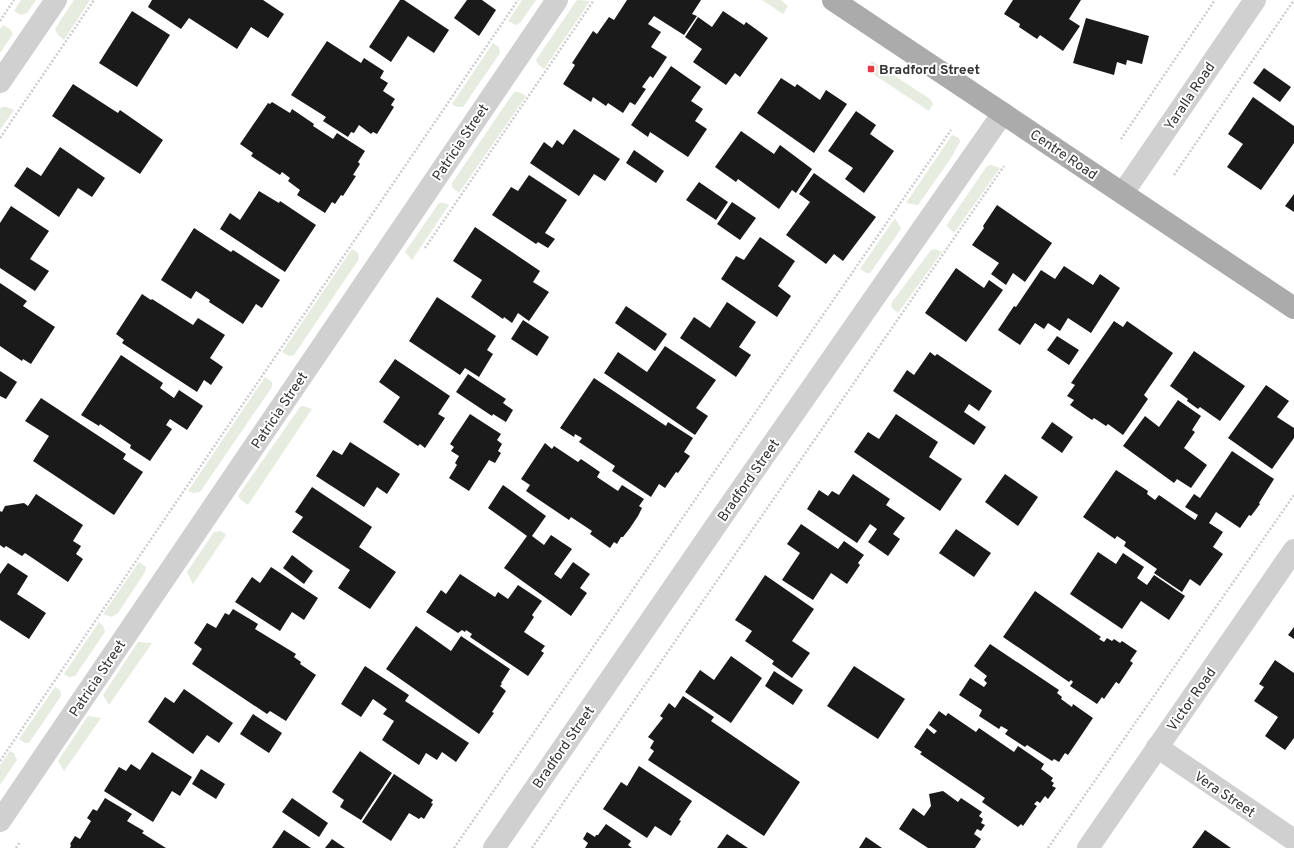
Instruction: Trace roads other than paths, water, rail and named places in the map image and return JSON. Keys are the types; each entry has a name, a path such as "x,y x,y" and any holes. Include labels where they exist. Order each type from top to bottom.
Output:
{"main road":[{"name":"Centre Road","path":"833,0 1294,308"}],"street":[{"path":"0,82 56,0"},
{"name":"Patricia Street","path":"0,821 557,0"},
{"name":"Yaralla Road","path":"1123,193 1255,0"},
{"name":"Bradford Street","path":"494,848 1003,113"},
{"name":"Victor Road","path":"1088,848 1294,550"},
{"name":"Vera Street","path":"1158,747 1294,840"}],"place":[{"name":"Bradford Street","path":"871,69"}]}
